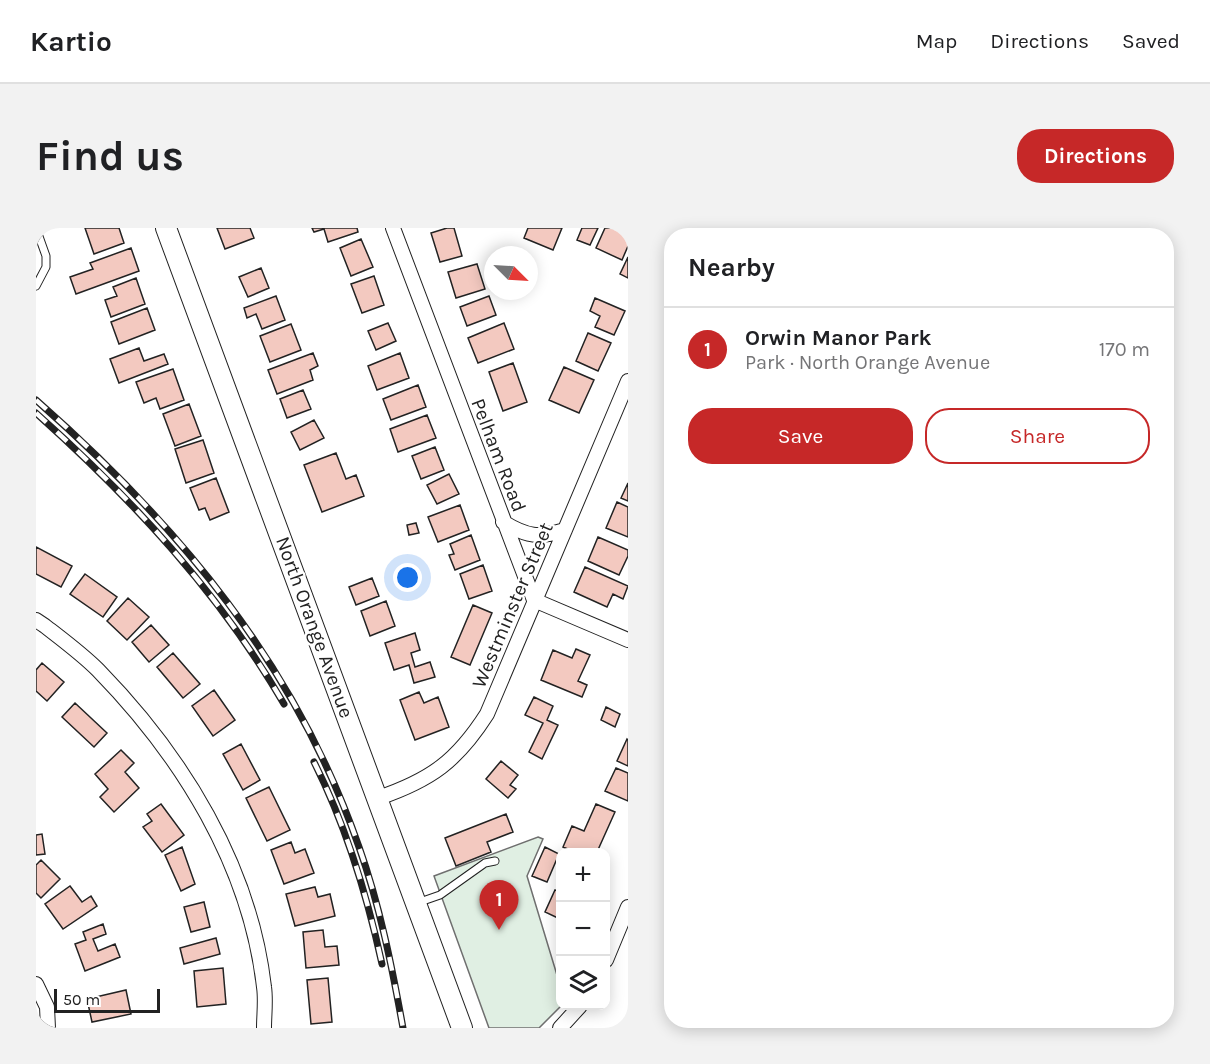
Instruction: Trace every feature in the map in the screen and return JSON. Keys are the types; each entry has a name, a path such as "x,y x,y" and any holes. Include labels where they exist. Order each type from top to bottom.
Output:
{"main road":[{"name":"North Orange Avenue","path":"166,228 462,1028"}],"street":[{"name":"Pelham Road","path":"393,228 534,600"},
{"name":"Westminster Street","path":"378,798 422,781 447,764 471,740 487,714 628,381"},
{"path":"503,522 517,531 533,536 549,535 565,530"},
{"path":"534,600 628,640"},
{"path":"36,621 97,668 144,720 184,774 216,829 250,915 264,988 264,1028"},
{"path":"608,956 628,907"},
{"path":"36,984 47,1007 48,1028"},
{"path":"560,1028 576,1010"}],"lane":[{"path":"36,228 46,256 46,267 36,286"},
{"path":"417,903 440,894 485,863 495,861"}],"green space":[{"path":"538,837 543,839 527,876 556,972 557,1010 539,1028 489,1028 434,876"}],"building":[{"path":"85,228 119,228 124,243 94,254"},
{"path":"217,228 250,228 254,238 225,249"},
{"path":"312,228 357,228 358,232 328,242 324,229 314,232"},
{"path":"454,228 462,256 440,262 431,233"},
{"path":"528,228 562,228 553,250 524,238"},
{"path":"582,228 598,228 590,245 577,240"},
{"path":"605,228 628,229 628,246 622,260 596,248"},
{"path":"361,239 373,267 351,276 340,248"},
{"path":"131,248 139,271 76,294 70,277 93,269 90,263"},
{"path":"628,257 628,278 620,274"},
{"path":"477,264 484,289 456,298 448,272"},
{"path":"261,268 269,288 248,297 239,277"},
{"path":"374,276 384,305 362,313 351,284"},
{"path":"136,278 145,304 111,317 105,300 117,296 113,287"},
{"path":"276,296 285,320 262,329 256,314 247,318 244,308"},
{"path":"484,298 484,300 490,300 496,315 467,326 460,307"},
{"path":"595,298 625,311 614,335 595,327 600,316 590,311"},
{"path":"147,308 155,330 119,344 111,322"},
{"path":"388,323 396,341 376,350 368,331"},
{"path":"504,323 514,349 478,363 468,338"},
{"path":"291,324 301,350 270,362 260,336"},
{"path":"588,333 611,343 598,371 576,361"},
{"path":"139,348 144,361 164,354 168,364 119,383 110,359"},
{"path":"313,353 318,366 310,370 313,380 277,394 268,370"},
{"path":"400,353 409,378 377,390 368,366"},
{"path":"513,363 527,402 503,411 489,372"},
{"path":"564,367 594,380 579,413 549,400"},
{"path":"173,369 184,400 160,409 156,398 144,403 136,382"},
{"path":"418,385 426,407 391,420 383,399"},
{"path":"303,390 311,409 287,418 280,399"},
{"path":"189,404 201,436 175,446 163,414"},
{"path":"427,415 436,438 398,452 390,429"},
{"path":"314,420 324,438 300,450 291,432"},
{"path":"203,440 214,473 186,483 175,449"},
{"path":"435,447 444,470 421,479 412,456"},
{"path":"336,453 346,479 356,475 364,496 322,512 304,465"},
{"path":"449,474 459,494 437,504 427,485"},
{"path":"216,478 229,512 210,520 205,508 199,510 190,488"},
{"path":"628,483 628,501 621,498"},
{"path":"617,502 628,507 628,537 606,528"},
{"path":"460,505 469,530 438,542 428,517"},
{"path":"416,523 419,533 409,535 407,525"},
{"path":"471,535 480,560 455,570 449,555 454,554 450,544"},
{"path":"598,537 628,550 628,556 619,575 588,561"},
{"path":"36,547 72,566 61,587 36,574"},
{"path":"483,565 492,591 469,599 460,574"},
{"path":"585,567 628,586 623,599 613,594 607,607 574,592"},
{"path":"85,574 117,597 103,617 70,594"},
{"path":"372,578 379,596 356,605 349,587"},
{"path":"128,598 149,617 127,640 107,621"},
{"path":"386,601 395,626 370,636 361,611"},
{"path":"473,605 492,613 470,665 451,657"},
{"path":"151,625 169,645 149,662 132,642"},
{"path":"415,633 420,650 411,653 415,667 430,662 435,677 414,683 409,665 394,670 385,643"},
{"path":"576,649 590,655 578,681 587,685 582,697 541,680 553,650 572,658"},
{"path":"173,653 200,684 183,698 157,667"},
{"path":"42,663 64,682 47,701 36,691 36,670"},
{"path":"214,690 235,720 213,736 192,706"},
{"path":"419,692 424,703 438,697 449,727 415,740 400,700"},
{"path":"534,697 553,706 547,720 558,725 542,759 529,752 543,723 525,715"},
{"path":"75,703 107,733 94,747 62,717"},
{"path":"606,707 620,714 615,727 601,720"},
{"path":"628,740 628,766 617,761"},
{"path":"241,744 260,780 243,790 223,754"},
{"path":"121,750 134,763 125,772 139,788 114,812 100,797 108,789 95,774"},
{"path":"501,761 518,775 510,785 516,789 508,798 486,779"},
{"path":"616,768 628,773 628,801 605,791"},
{"path":"269,787 290,830 267,841 246,798"},
{"path":"161,804 184,835 162,852 143,827 152,821 147,814"},
{"path":"596,804 615,812 599,848 563,847 572,826 584,831"},
{"path":"506,814 513,832 487,842 491,852 456,866 445,838"},
{"path":"42,834 45,854 36,855 36,835"},
{"path":"291,842 295,853 305,849 314,873 284,884 271,850"},
{"path":"182,847 195,884 181,891 165,855"},
{"path":"545,847 556,852 556,861 547,882 532,876"},
{"path":"41,860 60,879 41,898 36,893 36,865"},
{"path":"70,886 82,902 91,896 97,906 63,929 45,904"},
{"path":"315,887 318,897 330,894 335,916 295,926 286,894"},
{"path":"555,890 556,890 556,917 545,912"},
{"path":"204,902 210,927 191,932 184,907"},
{"path":"103,924 106,934 93,939 98,951 115,944 120,957 85,971 75,944 86,940 83,932"},
{"path":"323,930 325,947 337,946 339,965 306,968 303,932"},
{"path":"216,938 220,954 184,964 180,948"},
{"path":"223,968 226,1004 197,1007 194,971"},
{"path":"328,978 332,1022 311,1024 307,980"},
{"path":"126,990 131,1014 92,1022 87,999"}],"railway":[{"path":"36,400 138,497 184,549 228,602 267,659 302,718 333,781 359,847 385,937 403,1028"},
{"path":"36,413 106,479 172,549 231,623 284,704"},
{"path":"314,762 346,836 370,912 382,964"}],"place":[{"name":"Orwin Manor Park","path":"499,930"}]}
